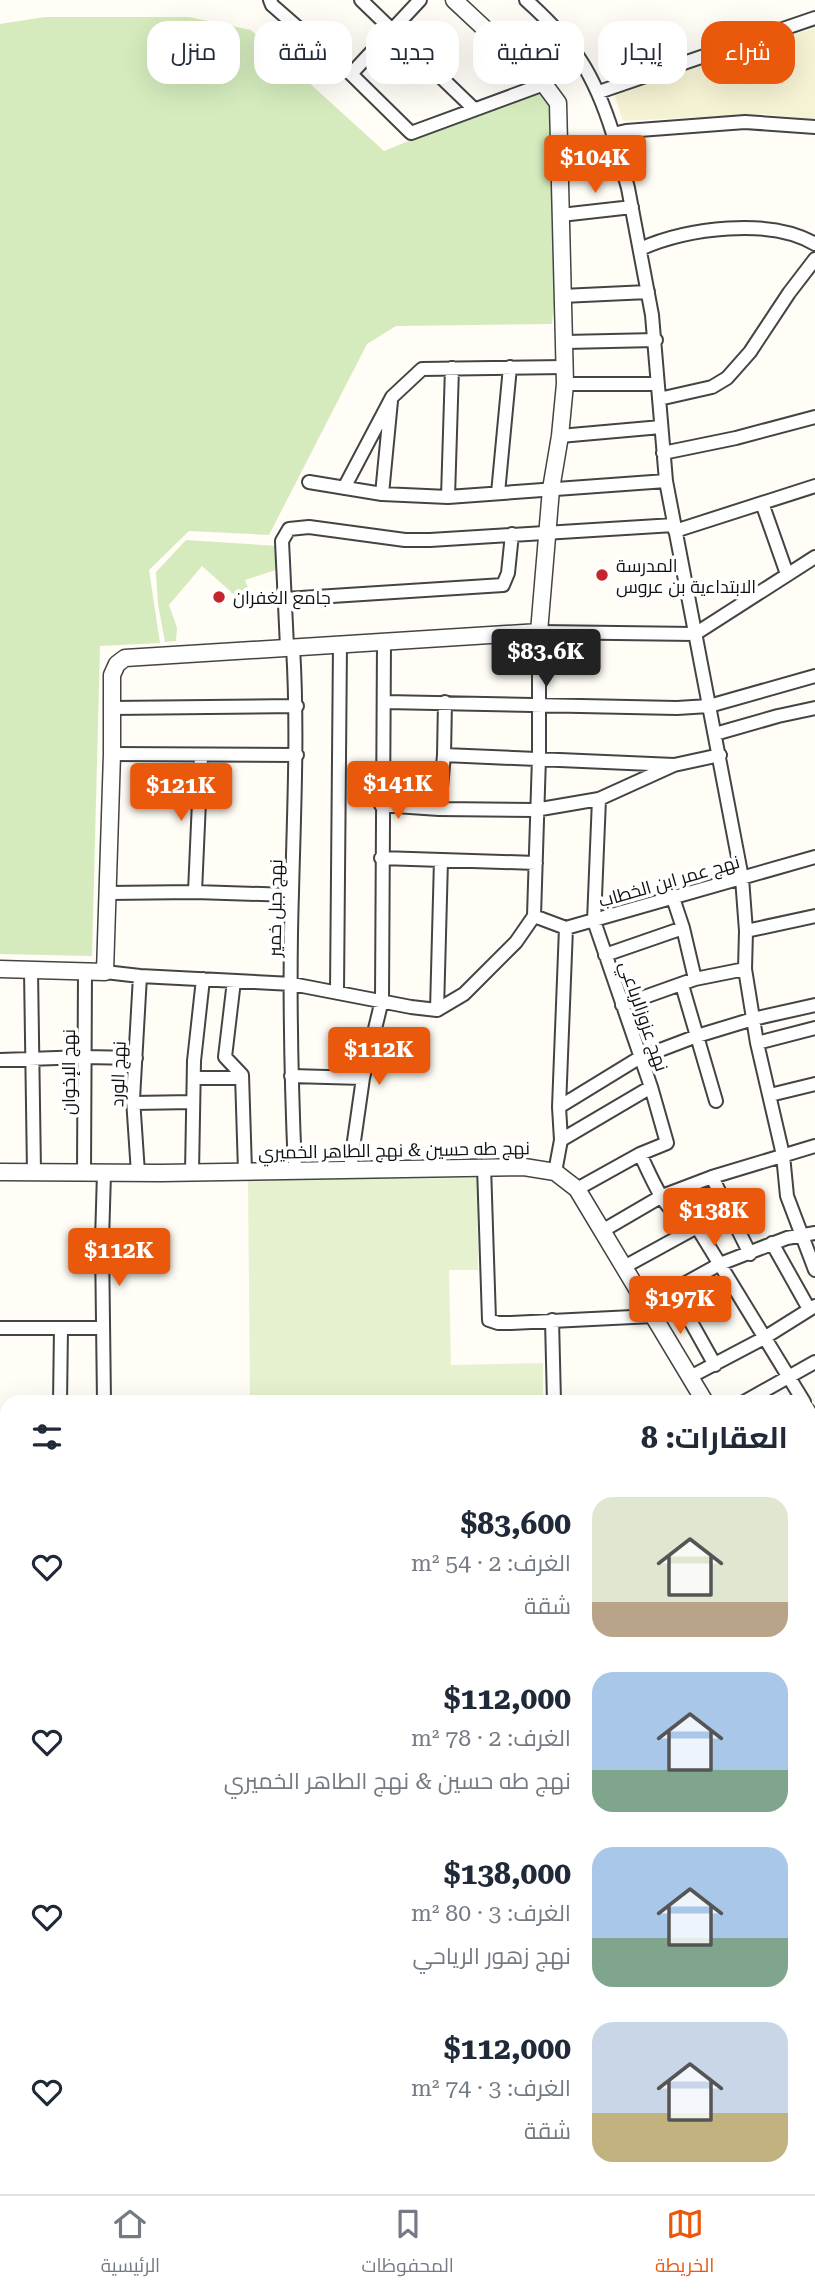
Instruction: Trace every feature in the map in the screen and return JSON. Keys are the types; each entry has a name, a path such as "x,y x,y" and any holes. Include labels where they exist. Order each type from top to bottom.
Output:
{"street":[{"path":"270,0 290,21"},
{"path":"361,0 383,21"},
{"path":"400,21 420,0"},
{"path":"454,0 476,21"},
{"path":"526,0 570,45 584,63 599,92 632,207 656,341 666,481 742,878 746,931 745,969 757,1043 783,1155 787,1196 815,1270"},
{"path":"599,92 815,18"},
{"path":"352,73 366,58"},
{"path":"0,969 105,972 292,984 437,1010 464,994 516,942 534,916 540,632 551,489 565,384 558,103 544,84 411,133 352,75"},
{"path":"448,84 474,109"},
{"path":"613,134 745,122 815,127"},
{"path":"561,215 632,207"},
{"path":"640,249 672,238 736,228 774,228 815,244"},
{"path":"659,399 712,387 727,378 750,352 815,259"},
{"path":"562,296 648,292"},
{"path":"565,342 656,341"},
{"path":"498,493 510,367"},
{"path":"344,488 392,397 422,369 565,367"},
{"path":"449,497 452,368"},
{"path":"565,384 657,384"},
{"path":"382,494 392,397"},
{"path":"663,453 736,438 815,417"},
{"path":"560,436 661,427"},
{"path":"309,482 382,494 449,497 666,481"},
{"path":"285,599 503,585 508,573 512,534 674,528 815,486"},
{"path":"762,503 787,574"},
{"name":"نهج جبل خمير","path":"295,1170 291,1076 291,895 297,706 285,599 282,541 289,529 309,527 405,540 512,534"},
{"path":"105,972 112,675 117,664 125,658 540,632 695,634 815,557"},
{"path":"350,1169 363,1078 382,1000 384,642"},
{"path":"337,991 340,644"},
{"path":"385,702 630,709 709,706 815,676"},
{"path":"439,809 444,755 444,702"},
{"path":"112,708 297,706"},
{"path":"715,734 815,708"},
{"path":"112,754 297,755"},
{"path":"444,755 539,757 674,765"},
{"path":"382,805 439,809 535,810 599,799 674,765 720,755"},
{"path":"195,892 201,756"},
{"name":"نهج عزوزالرباعي","path":"577,1189 640,1154 667,1143 651,1087 594,922 599,799"},
{"name":"نهج عمر ابن الخطاب","path":"566,928 815,857"},
{"path":"381,858 536,863"},
{"path":"437,1010 441,859"},
{"path":"108,893 291,895"},
{"path":"673,898 695,978"},
{"path":"534,916 566,928 559,1107 561,1140 555,1172"},
{"path":"746,931 815,916"},
{"path":"605,956 683,928"},
{"path":"622,1005 695,978 745,969"},
{"path":"31,970 34,1172"},
{"name":"نهج الإخوان","path":"84,1172 85,972"},
{"name":"نهج الورد","path":"138,1173 133,1103 140,976"},
{"path":"192,1172 194,1077 202,979"},
{"path":"234,981 225,1057 239,1070 242,1078 245,1171"},
{"path":"681,985 716,1101"},
{"path":"559,1107 639,1058 753,1019 815,1005"},
{"path":"757,1043 815,1028"},
{"path":"0,1060 136,1058"},
{"path":"291,1076 363,1078"},
{"path":"194,1077 242,1078"},
{"path":"770,1095 815,1084"},
{"path":"561,1140 651,1087"},
{"path":"133,1103 193,1102"},
{"path":"602,1231 662,1196 712,1177 815,1146"},
{"path":"640,1154 676,1216 697,1227 800,1395"},
{"path":"484,1166 488,1318 498,1323 650,1311 673,1290 720,1264 772,1243 815,1233"},
{"name":"نهج طه حسين & نهج الطاهر الخميري","path":"0,1172 138,1173 484,1166 532,1167 555,1172 577,1189 701,1395"},
{"path":"104,1173 104,1395"},
{"path":"712,1177 750,1254"},
{"path":"624,1267 697,1227"},
{"path":"690,1377 765,1338 812,1307 772,1243"},
{"path":"673,1290 715,1365"},
{"path":"552,1320 554,1395"},
{"path":"0,1328 103,1328"},
{"path":"60,1395 61,1328"},
{"path":"756,1395 815,1362"}],"shaded area":[{"path":"815,28 815,120 764,114 623,121 613,91 635,84 687,84 687,68 701,64 701,84 795,84 795,34"}],"green space":[{"path":"45,17 189,17 208,21 147,21 147,84 240,84 240,28 251,30 254,33 254,84 310,84 384,151 537,89 549,106 555,292 552,324 396,326 367,344 269,535 189,531 149,570 160,643 100,646 92,956 0,954 0,24"},
{"path":"186,540 278,546 279,569 245,580 250,594 239,599 202,566 169,605 177,628 176,641 165,642 156,572"},
{"path":"477,1178 478,1270 449,1270 451,1365 543,1363 543,1395 250,1395 248,1180"}],"place":[{"name":"المدرسة الابتداءية بن عروس","path":"602,575"},
{"name":"جامع الغفران","path":"219,597"}]}
